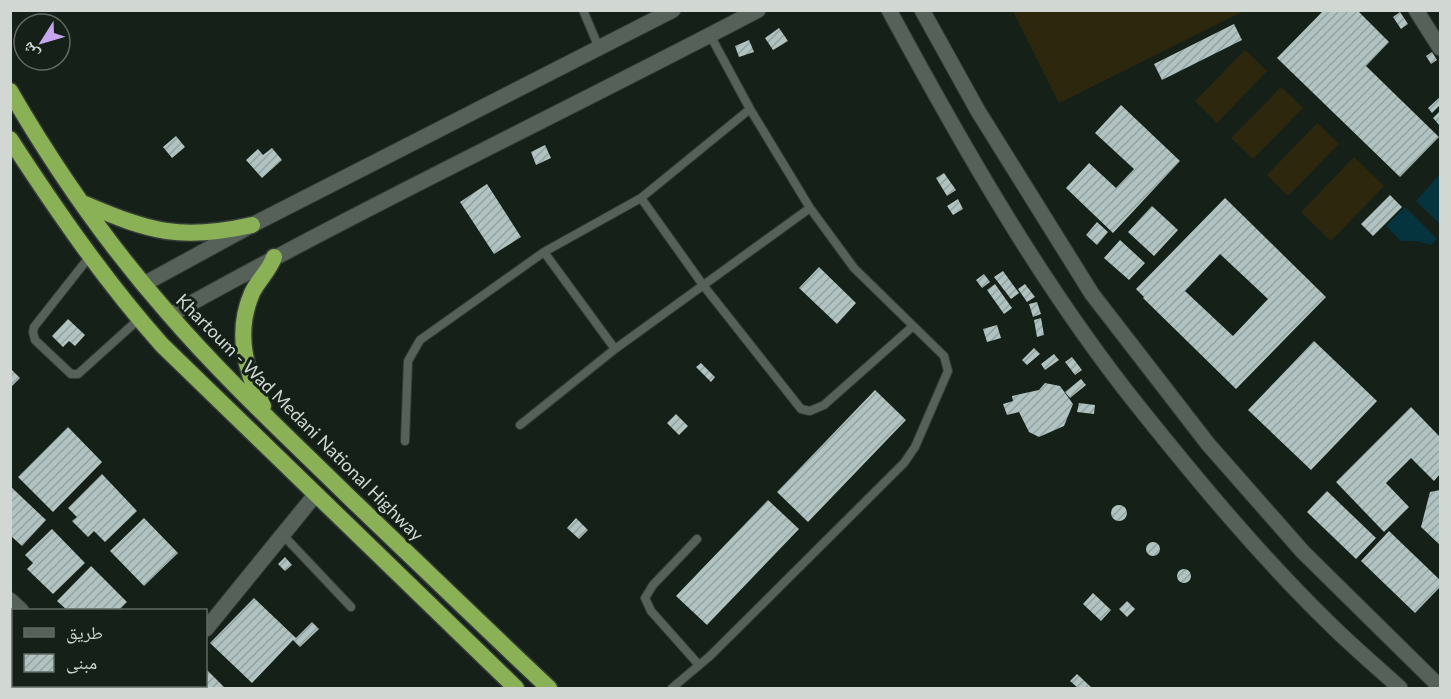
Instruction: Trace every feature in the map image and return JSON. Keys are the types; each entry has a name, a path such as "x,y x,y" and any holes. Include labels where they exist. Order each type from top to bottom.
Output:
{"highway":[{"name":"Khartoum - Wad Medani National Highway","path":"10,91 63,176 170,315 268,417 549,688"},
{"path":"10,140 90,256 139,319 195,378 516,688"},
{"path":"84,203 126,221 166,232 210,232 252,225"},
{"path":"268,417 248,374 243,352 243,330 253,292 274,257"}],"street":[{"path":"144,284 252,225 673,10"},
{"path":"170,315 274,257 758,10"},
{"path":"889,10 1027,249 1137,405 1273,564 1330,624 1400,688"},
{"path":"922,10 978,111 1092,294 1116,326 1208,444 1296,544 1360,611 1440,687"},
{"path":"1416,10 1440,48"},
{"path":"906,42 932,30"},
{"path":"207,627 315,495"}],"lane":[{"path":"583,10 599,48"},
{"path":"672,688 699,665 904,463 910,455 948,371 944,356 854,268 810,208 750,109 710,35"},
{"path":"405,441 408,361 412,350 420,340 544,252 641,198 750,109"},
{"path":"641,198 703,285 801,409 810,411 824,405 912,327"},
{"path":"520,425 615,349 810,208"},
{"path":"544,252 615,349"},
{"path":"90,256 34,327 35,340 71,374 78,374 139,319"},
{"path":"282,534 351,607"},
{"path":"698,538 653,585 645,598 651,611 699,665"}],"shaded area":[{"path":"1013,11 1244,11 1059,103"},
{"path":"1245,50 1267,71 1217,123 1195,101"},
{"path":"1281,87 1303,108 1253,159 1231,138"},
{"path":"1317,123 1339,144 1288,196 1267,175"},
{"path":"1354,157 1384,186 1331,241 1301,212"}],"water":[{"path":"1440,174 1440,224 1416,201"},
{"path":"1405,207 1437,239 1431,245 1417,241 1401,241 1386,226"}],"building":[{"path":"1324,10 1357,10 1389,42 1366,66 1439,137 1400,177 1277,58"},
{"path":"1400,12 1408,24 1401,29 1393,17"},
{"path":"1234,24 1242,40 1162,80 1154,64"},
{"path":"779,28 788,41 773,50 765,38"},
{"path":"749,40 754,52 739,57 735,46"},
{"path":"1432,52 1437,60 1431,64 1426,56"},
{"path":"1440,97 1440,105 1432,113 1428,108"},
{"path":"1121,105 1180,161 1113,233 1066,188 1089,163 1116,188 1134,169 1095,133"},
{"path":"1439,112 1440,114 1440,126 1433,118"},
{"path":"176,136 185,147 172,158 163,147"},
{"path":"545,145 551,158 536,165 531,152"},
{"path":"272,148 282,160 262,178 246,160 258,149 263,155"},
{"path":"944,173 956,190 947,196 936,178"},
{"path":"487,184 521,237 494,254 460,202"},
{"path":"1390,195 1402,207 1373,236 1361,224"},
{"path":"1225,198 1326,297 1236,389 1136,289","holes":["1220,254 1268,299 1233,336 1185,291"]},
{"path":"958,199 963,209 953,215 947,206"},
{"path":"1152,206 1178,230 1154,256 1128,232"},
{"path":"1097,222 1108,232 1097,245 1086,235"},
{"path":"1120,240 1145,263 1129,280 1104,258"},
{"path":"819,267 856,303 837,324 799,288"},
{"path":"1003,271 1019,293 1011,299 994,277"},
{"path":"984,274 990,282 982,288 976,280"},
{"path":"995,284 1012,308 1004,314 987,290"},
{"path":"1025,284 1035,297 1027,302 1018,289"},
{"path":"1037,302 1041,314 1033,317 1029,304"},
{"path":"1041,318 1044,335 1037,337 1034,320"},
{"path":"68,319 85,335 75,346 69,341 63,347 52,336"},
{"path":"997,325 1001,338 987,342 983,329"},
{"path":"1314,341 1377,401 1311,470 1248,410"},
{"path":"1034,348 1040,354 1027,365 1022,360"},
{"path":"1054,354 1059,360 1045,370 1041,364"},
{"path":"1072,357 1082,370 1075,375 1065,362"},
{"path":"701,363 715,377 711,382 696,367"},
{"path":"10,368 20,378 10,388"},
{"path":"1081,379 1086,385 1070,398 1065,392"},
{"path":"1045,383 1060,386 1073,404 1064,426 1039,437 1029,432 1019,412 1007,415 1003,404 1013,401 1012,396 1039,390"},
{"path":"875,390 906,420 808,522 777,492"},
{"path":"1079,403 1095,405 1094,414 1077,412"},
{"path":"1411,407 1440,437 1440,474 1434,481 1411,458 1386,483 1409,507 1384,532 1336,482"},
{"path":"676,414 688,426 679,435 667,423"},
{"path":"68,427 102,462 53,512 18,477"},
{"path":"102,474 137,511 105,542 94,531 88,537 72,521 77,517 68,508"},
{"path":"10,486 46,520 22,546 12,537 10,539"},
{"path":"1440,490 1440,545 1421,527 1430,492"},
{"path":"1327,491 1376,538 1356,559 1307,512"},
{"path":"768,500 799,529 707,625 676,596"},
{"path":"1116,505 1122,505 1127,513 1125,519 1116,521 1111,516 1111,510"},
{"path":"144,518 178,553 144,586 110,551"},
{"path":"576,518 588,530 579,539 567,528"},
{"path":"52,529 85,563 53,594 27,569 33,563 25,555"},
{"path":"1389,531 1440,580 1440,587 1415,613 1361,561"},
{"path":"1153,542 1158,544 1160,549 1158,554 1153,556 1148,554 1146,549 1148,544"},
{"path":"285,557 292,565 285,571 278,564"},
{"path":"91,566 127,602 120,609 66,609 57,601"},
{"path":"1181,569 1187,569 1191,576 1187,583 1181,583 1177,579 1177,573"},
{"path":"1093,593 1111,610 1101,621 1083,604"},
{"path":"254,598 296,638 312,622 319,629 300,647 293,640 252,683 210,643"},
{"path":"1127,601 1135,609 1127,617 1119,609"},
{"path":"12,649 12,687 39,688 10,688 10,651"},
{"path":"207,670 225,688 171,688 207,687"},
{"path":"1077,674 1092,688 1078,688 1070,681"}]}
